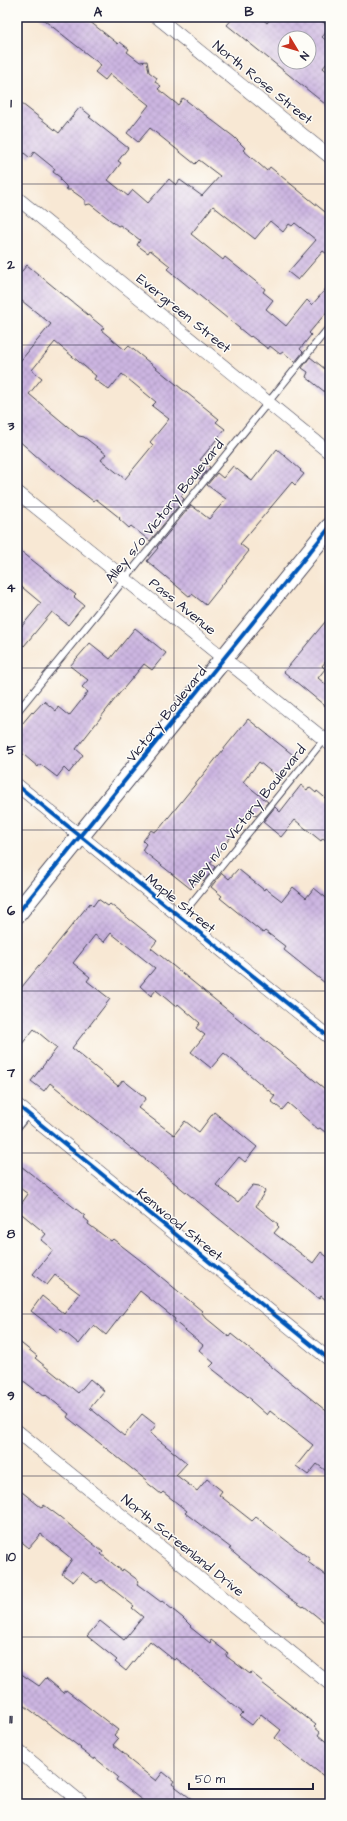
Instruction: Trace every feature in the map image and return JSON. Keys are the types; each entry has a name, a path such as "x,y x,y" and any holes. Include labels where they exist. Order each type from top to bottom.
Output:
{"main road":[{"name":"Victory Boulevard","path":"17,914 330,527"}],"street":[{"name":"North Rose Street","path":"157,17 330,157"},
{"name":"Evergreen Street","path":"17,198 330,453"},
{"name":"Pass Avenue","path":"17,492 224,659 328,738"},
{"name":"Maple Street","path":"17,785 181,916 330,1038"},
{"name":"Kenwood Street","path":"17,1105 330,1360"},
{"name":"North Screenland Drive","path":"17,1431 330,1684"},
{"path":"17,1750 83,1804"}],"lane":[{"name":"Alley s/o Victory Boulevard","path":"17,712 123,579 330,326"},
{"name":"Alley n/o Victory Boulevard","path":"181,916 328,738"},
{"path":"17,1128 28,1114"}],"building":[{"path":"40,17 84,17 118,44 120,42 129,49 127,52 140,62 147,61 149,72 157,78 155,82 161,86 158,89 178,105 183,98 234,137 245,148 243,150 267,171 270,167 330,216 330,256 323,251 298,280 288,272 316,240 295,223 292,226 289,224 283,232 270,221 255,239 213,206 191,234 223,260 225,257 265,289 263,292 273,300 266,309 286,326 307,300 312,305 330,284 330,308 309,333 311,335 300,349 303,352 295,362 283,352 280,354 270,346 268,349 251,336 250,337 167,269 170,266 150,250 148,253 137,245 140,240 120,225 118,226 90,204 85,205 85,200 71,190 67,190 66,186 60,180 61,178 53,172 55,169 34,152 30,158 17,147 17,100 59,133 80,107 91,116 89,117 128,148 118,161 121,163 108,180 128,196 133,190 148,203 169,179 176,185 180,180 202,196 220,176 199,160 195,164 150,128 138,142 127,133 149,105 110,74 105,80 95,72 101,65"},
{"path":"234,17 260,17 267,23 272,17 317,17 330,28 322,37 330,44 330,59 323,68 330,74 330,108 283,70 317,70 317,30 277,30 277,65 227,25"},
{"path":"27,265 104,328 101,330 125,350 129,346 219,419 216,422 225,429 200,460 210,467 200,479 197,477 181,496 184,499 150,541 131,526 129,528 119,519 120,518 96,499 93,501 42,461 17,439 17,365 51,324 17,297 17,277","holes":["55,342 96,376 94,379 109,390 122,374 156,402 152,406 169,419 150,442 153,445 125,479 101,460 106,454 84,437 79,436 29,394 42,378 32,370"]},
{"path":"310,357 330,373 330,396 306,377 308,372 302,368"},
{"path":"277,449 304,474 295,485 292,482 240,544 249,551 206,605 192,594 190,597 147,561 191,505 209,519 226,499 207,485 217,473 223,478 233,466 252,481"},
{"path":"17,548 76,595 74,597 84,605 68,625 52,612 24,646 17,640 17,632 41,603 17,583"},
{"path":"330,616 330,656 322,666 325,669 318,678 330,688 330,710 284,672"},
{"path":"135,628 166,653 152,670 144,664 119,694 76,749 83,755 69,773 64,768 57,777 40,764 38,767 17,749 17,730 32,712 33,713 44,701 56,711 58,707 69,716 88,692 82,687 88,680 70,666 90,643 110,659"},
{"path":"248,719 297,758 280,779 259,762 243,782 268,802 256,816 251,812 210,863 215,867 204,881 199,877 191,889 142,850 146,844 143,841 151,830 154,832 160,828"},
{"path":"301,785 307,790 309,787 316,793 317,791 330,802 330,844 323,838 321,841 295,820 281,837 263,822 275,807 280,812"},
{"path":"238,869 264,890 265,888 282,901 293,887 306,898 314,888 330,901 330,987 284,950 286,947 265,931 263,933 220,898 222,896 211,887 222,873 229,879"},
{"path":"98,899 108,906 110,904 157,941 151,948 330,1093 330,1136 320,1128 318,1129 288,1103 282,1110 271,1101 275,1096 224,1053 211,1068 191,1052 205,1035 196,1028 200,1023 178,1004 176,1007 156,990 151,996 140,986 155,968 111,933 104,942 95,935 73,963 90,977 87,981 110,999 72,1048 118,1086 123,1080 146,1098 138,1108 174,1135 185,1121 199,1132 214,1112 257,1147 245,1162 239,1157 216,1185 238,1202 253,1185 259,1186 265,1191 256,1206 278,1224 277,1225 279,1227 274,1233 313,1263 321,1252 330,1259 330,1303 321,1296 319,1299 50,1083 44,1091 31,1081 57,1048 34,1029 17,1050 17,993 90,903 93,906"},
{"path":"17,1163 85,1216 83,1217 89,1222 88,1224 111,1241 113,1239 149,1267 202,1311 201,1312 206,1318 229,1337 231,1334 330,1414 330,1474 317,1464 308,1475 296,1466 313,1445 270,1411 267,1415 251,1401 252,1400 210,1367 214,1363 199,1350 203,1345 174,1321 175,1319 140,1291 106,1335 94,1325 79,1344 61,1329 58,1332 31,1311 42,1296 64,1314 80,1294 55,1275 47,1285 33,1274 53,1250 41,1240 46,1234 17,1210 28,1194 17,1186"},
{"path":"17,1340 37,1356 35,1358 78,1393 90,1379 104,1391 90,1408 124,1436 142,1414 156,1425 150,1433 187,1463 176,1475 197,1491 207,1479 222,1491 219,1495 252,1521 256,1517 310,1559 308,1562 330,1579 330,1627 304,1606 303,1607 285,1595 229,1549 231,1548 185,1513 187,1511 163,1492 161,1494 145,1481 146,1480 67,1417 69,1414 46,1395 45,1396 39,1391 38,1392 17,1376"},
{"path":"17,1488 42,1508 44,1505 60,1517 103,1552 101,1554 122,1571 123,1569 139,1581 137,1584 161,1602 162,1601 210,1643 211,1640 228,1653 226,1656 250,1674 251,1672 263,1682 262,1683 316,1725 314,1727 320,1732 318,1735 330,1745 330,1781 275,1738 281,1730 261,1714 252,1725 240,1716 243,1713 176,1658 174,1660 150,1641 126,1671 115,1662 117,1660 87,1636 100,1621 124,1640 143,1617 132,1608 134,1606 101,1580 97,1583 82,1572 73,1582 62,1574 72,1559 41,1534 29,1548 17,1538"},
{"path":"17,1671 39,1686 46,1678 64,1693 66,1690 118,1730 114,1735 118,1739 113,1745 128,1757 127,1758 156,1781 163,1772 174,1781 172,1784 198,1804 147,1804 116,1780 118,1777 95,1758 94,1760 80,1749 81,1748 17,1700"}],"cycle path":[{"path":"17,914 330,527"},
{"path":"17,785 330,1038"},
{"path":"17,1105 330,1360"}]}
